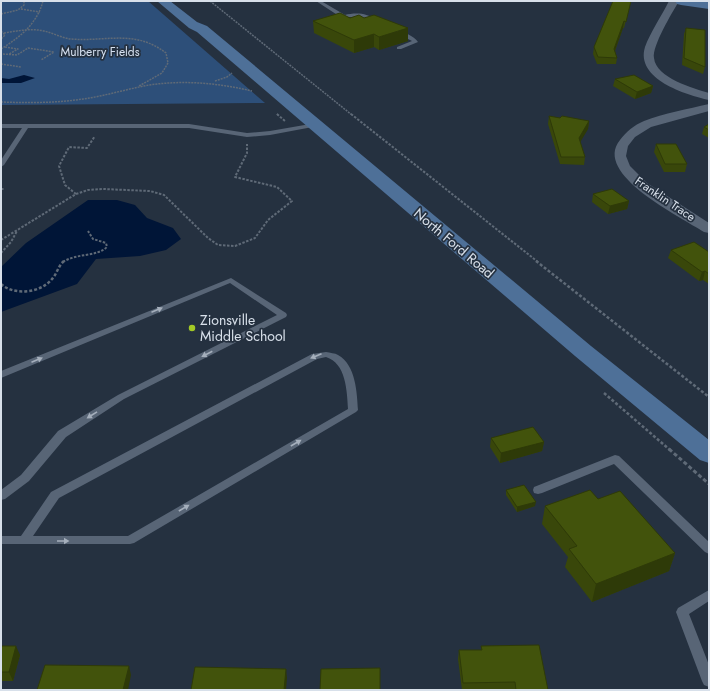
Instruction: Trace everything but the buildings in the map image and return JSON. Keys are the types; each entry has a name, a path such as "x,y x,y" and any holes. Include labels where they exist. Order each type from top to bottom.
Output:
{"main road":[{"name":"North Ford Road","path":"163,1 193,25 202,29 589,356 709,454"},
{"name":"North Ford Road","path":"174,1 200,24 202,29"},
{"path":"681,1 709,5"}],"street":[{"path":"674,1 650,47 647,54 647,60 650,67 664,78 679,86 709,97"},
{"name":"Franklin Trace","path":"709,107 647,124 626,139 620,150 623,164 636,182 709,228"}],"lane":[{"path":"318,1 344,17 361,15 369,17 373,22 350,25 342,20 344,17"},
{"path":"393,30 414,39 415,42 399,48"},
{"path":"1,126 189,126 247,135 270,133 316,125"},
{"path":"1,165 26,126"},
{"path":"1,375 231,280 283,315 121,396 62,434 25,478 1,496"},
{"path":"1,540 24,541 130,540 352,410 352,386 345,370 340,361 333,355 323,353 315,356 55,496 24,541"},
{"path":"538,490 615,459 709,549"},
{"path":"709,595 682,612 709,681"}],"path":[{"path":"20,9 24,5 24,1"},
{"path":"1,49 25,31 40,12 43,1"},
{"path":"210,1 418,168 709,397"},
{"path":"1,14 20,9 40,12"},
{"path":"1,31 4,33 44,31 59,37 71,39 128,38 152,43 162,49 168,58 166,68 162,73 147,83 134,88"},
{"path":"1,39 5,35 4,33"},
{"path":"5,47 18,49 9,54"},
{"path":"3,54 17,56 28,48 54,52 41,60"},
{"path":"1,64 21,67"},
{"path":"213,82 227,77 234,71"},
{"path":"1,102 30,103 82,99 167,83 213,82 253,91"},
{"path":"76,194 66,185 59,166 69,147 87,148 101,126"},
{"path":"1,240 18,231 76,194 88,190 103,189 150,191 164,196 194,222 208,238 218,245 235,246 256,238 268,220 292,201 277,188 234,177 247,153 247,135"},
{"path":"1,189 6,189"},
{"path":"1,253 18,231"},
{"path":"1,284 7,289 20,292 39,288 51,281 59,267 66,260 105,250 107,247 106,243 93,239 88,232"}],"green space":[{"name":"Mulberry Fields","path":"1,1 148,1 265,103 1,105"}],"shaded area":[{"path":"24,75 35,78 21,83 1,83 1,78 9,79"},
{"path":"88,200 117,200 135,205 147,218 173,228 181,239 166,250 140,256 96,259 77,284 1,312 1,267 26,243"}],"place":[{"name":"Zionsville Middle School","path":"192,328"}]}
